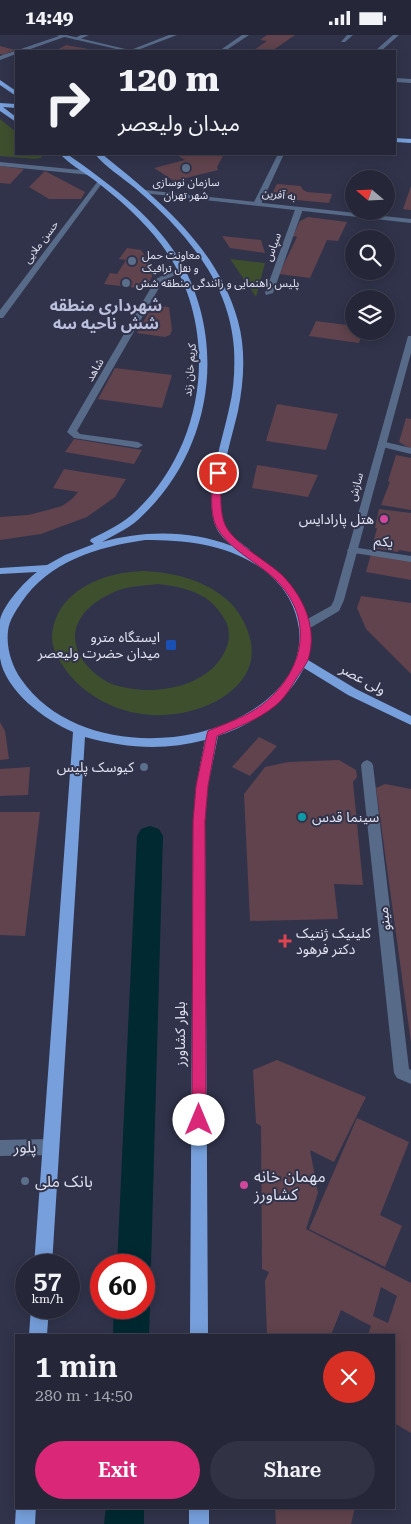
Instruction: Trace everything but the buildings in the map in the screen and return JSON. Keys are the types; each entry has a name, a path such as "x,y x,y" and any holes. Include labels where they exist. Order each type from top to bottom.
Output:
{"main road":[{"path":"0,82 15,93"},
{"path":"0,106 15,106"},
{"path":"0,106 15,119"},
{"path":"396,140 411,141"},
{"name":"کریم خان زند","path":"64,155 100,181 149,226 173,256 192,292 202,325 204,353 200,395 185,454 164,488 139,515 69,557"},
{"path":"99,155 145,192 183,229 202,252 232,311 236,333 237,391 218,473 216,493 219,523 229,536 257,561 279,577 295,597 306,625 306,647 302,661 286,687 272,703 254,716 212,734 177,741 134,742 80,732 37,707 18,687 7,664 2,643 2,631 17,599 31,583 50,568 69,557 106,543 124,539 166,537 204,540 224,546 257,561"},
{"path":"0,571 50,568"},
{"name":"ولی عصر","path":"302,661 352,692 411,721"},
{"path":"44,1254 80,732"},
{"name":"بلوار کشاورز","path":"199,1334 199,821 202,786 212,734"},
{"path":"38,1334 39,1319"},
{"path":"25,1524 26,1509"},
{"path":"199,1509 199,1524"}],"street":[{"path":"23,50 62,35 126,50"},
{"path":"76,39 86,35"},
{"path":"134,50 174,35"},
{"path":"224,50 246,35"},
{"path":"343,41 350,35"},
{"path":"379,50 396,35"},
{"path":"0,58 15,53"},
{"path":"396,80 411,81"},
{"path":"257,204 281,155"},
{"path":"0,159 86,170"},
{"path":"0,164 86,170"},
{"name":"حسن ملایی","path":"0,316 100,181"},
{"name":"به آفرین","path":"145,192 411,221"},
{"name":"سپاس","path":"269,293 299,209"},
{"name":"شاهد","path":"138,445 77,436 72,432 160,279 181,270"},
{"name":"سازش","path":"306,625 335,608 381,444 408,361 411,338"},
{"path":"381,444 411,451"},
{"name":"یکم","path":"352,550 411,559"},
{"name":"مینو","path":"366,765 407,1075"},
{"name":"پلور","path":"0,1148 51,1147"}],"green space":[{"path":"0,119 15,131 15,155 42,155 41,158 34,159 0,156"},
{"path":"230,259 265,263 256,297"},
{"path":"128,572 154,572 196,581 216,591 232,605 242,618 252,649 250,664 244,678 234,689 221,699 206,706 191,711 159,715 127,711 112,706 85,690 73,679 59,660 52,642 55,622 62,608 71,596 84,587 98,580","holes":["158,584 197,593 209,600 218,609 227,623 229,634 226,649 220,660 203,676 180,686 144,690 118,686 104,680 81,658 76,646 75,635 78,623 95,603 116,591"]}],"waterway":[{"path":"134,1254 150,836"},
{"path":"131,1334 132,1319"},
{"path":"124,1524 125,1509"}],"place":[{"name":"سازمان نوسازی شهر تهران","path":"186,168"},
{"name":"معاونت حمل و نقل ترافیک","path":"132,261"},
{"name":"پلیس راهنمایی و رانندگی منطقه شش","path":"126,283"},
{"name":"هتل پارادایس","path":"384,519"},
{"name":"ایستگاه مترو میدان حضرت ولیعصر","path":"171,645"},
{"name":"کیوسک پلیس","path":"144,767"},
{"name":"سینما قدس","path":"302,817"},
{"name":"کلینیک ژنتیک دکتر فرهود","path":"285,941"},
{"name":"بانک ملی","path":"25,1181"},
{"name":"مهمان خانه كشاورز","path":"244,1185"}],"district":[{"name":"شهرداری منطقه شش ناحیه سه","path":"106,314"}],"route":[{"path":"199,1120 199,821 202,786 212,734 254,716 272,703 286,687 302,661 306,647 306,625 295,597 279,577 234,541 219,523 216,493 218,473"}]}
